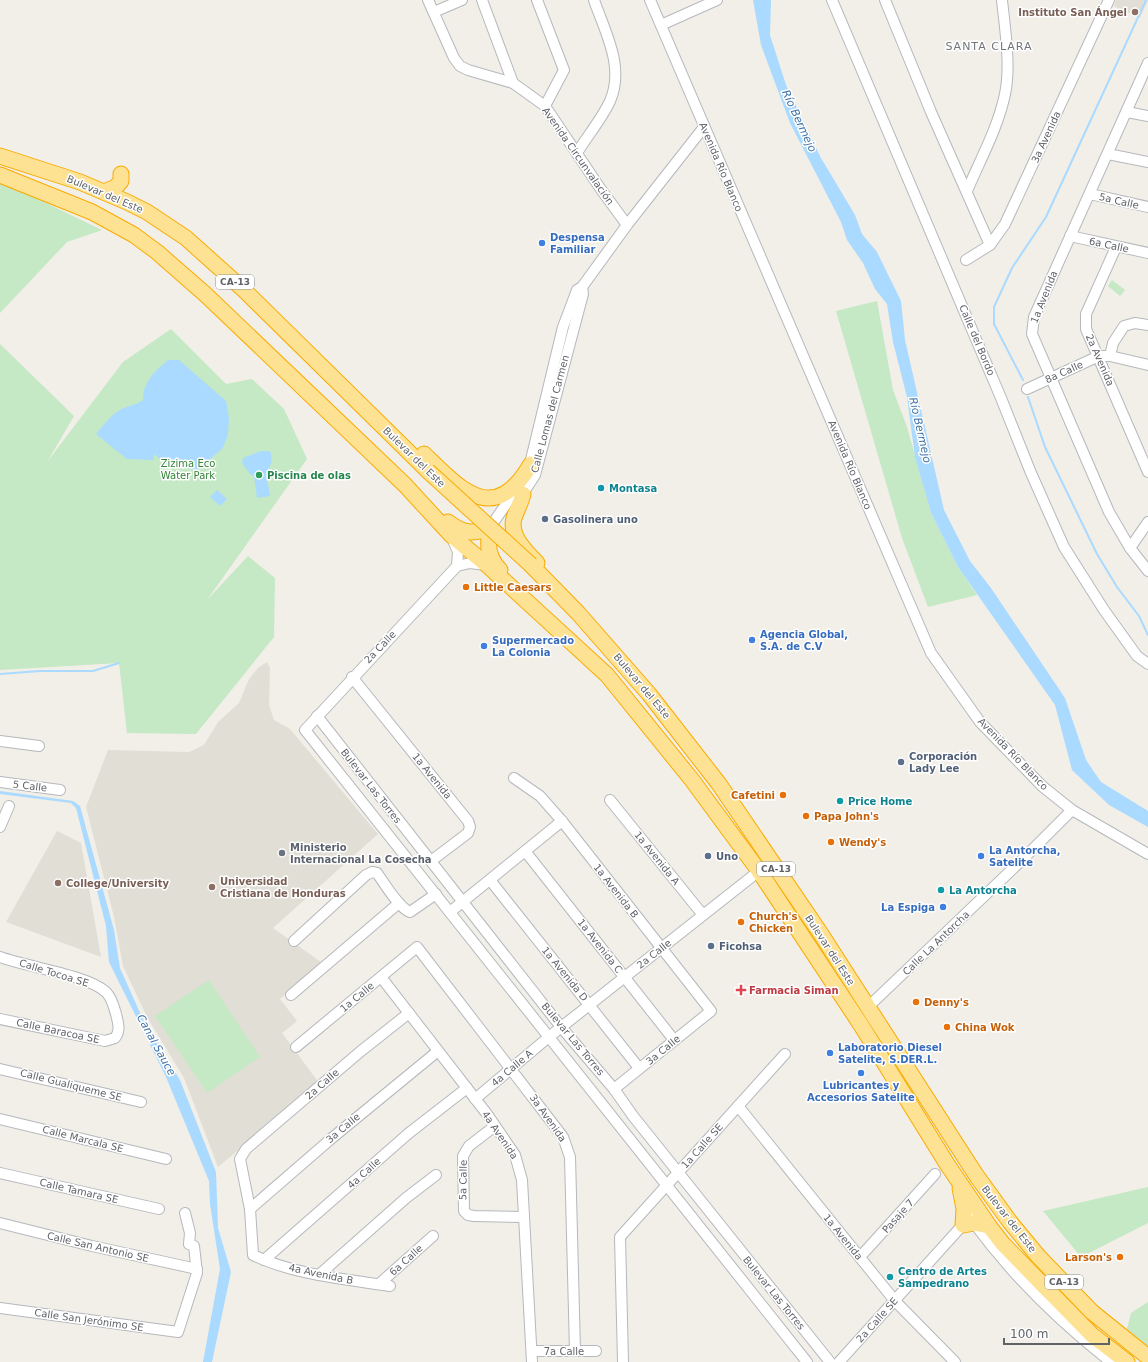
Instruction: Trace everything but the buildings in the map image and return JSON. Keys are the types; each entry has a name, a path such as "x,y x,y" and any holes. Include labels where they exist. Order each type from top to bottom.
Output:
{"highway":[{"name":"Bulevar del Este","path":"0,156 104,192 147,212 186,238 244,290 428,471 531,565 578,613 650,694 719,784 868,1007 976,1175 1010,1222 1038,1256 1092,1312 1148,1358"},
{"path":"104,192 116,187 121,180 121,174"},
{"name":"Bulevar del Este","path":"0,175 92,212 134,235 157,252 205,294 458,534 487,565 607,674 671,753 759,871 990,1226 1008,1249 1092,1335 1127,1362"},
{"path":"244,290 292,327 456,485 476,497 482,505 482,519 475,529 458,534"},
{"path":"476,497 486,498 508,490 522,477 531,464"},
{"path":"523,494 514,523 516,534 521,544 548,575 591,619 644,680 698,748 719,784"},
{"path":"458,534 480,532 491,529 488,545 496,566 567,633 591,660"},
{"path":"958,1179 968,1224 990,1226"}],"street":[{"name":"Avenida Circunvalación","path":"428,0 454,58 460,66 513,82 545,106 600,188 627,225"},
{"path":"434,12 462,0"},
{"path":"482,0 513,82"},
{"path":"537,0 564,70 545,106"},
{"path":"577,153 610,101 615,81 616,60 594,0"},
{"name":"Avenida Río Blanco","path":"650,0 931,653 980,722 1042,786 1072,810 1148,854"},
{"path":"662,25 717,0"},
{"name":"Calle del Bordo","path":"832,0 998,390 1031,473 1064,547 1104,610 1137,656 1148,664"},
{"path":"885,0 930,112 990,244"},
{"path":"967,191 999,115 1005,93 1007,60 1002,0"},
{"name":"3a Avenida","path":"966,260 990,244 1006,224 1109,0"},
{"name":"1a Avenida","path":"1147,69 1070,236 1031,326 1032,334 1109,512 1130,548 1148,571"},
{"path":"1127,112 1148,116"},
{"name":"Calle Lomas del Carmen","path":"491,529 493,523 528,473 563,327 577,290 582,287 627,225 704,127"},
{"path":"1108,154 1148,162"},
{"name":"5a Calle","path":"1090,194 1148,207"},
{"name":"6a Calle","path":"1070,236 1148,253"},
{"name":"2a Avenida","path":"1116,247 1086,314 1085,322 1086,329 1148,472"},
{"name":"Calle Lomas del Carmen","path":"491,529 496,526 523,494 535,475 582,294 582,287"},
{"path":"1110,356 1113,343 1124,326 1135,323 1148,325"},
{"name":"8a Calle","path":"1026,389 1099,356 1110,356 1148,365"},
{"path":"1130,548 1148,522"},
{"path":"458,534 457,566 470,563 487,565"},
{"name":"2a Calle","path":"305,730 317,716 355,680 457,566"},
{"name":"1a Avenida","path":"355,680 468,821 470,827 468,833 431,861"},
{"name":"Bulevar Las Torres","path":"317,716 561,1027 614,1089 678,1172 830,1362"},
{"name":"Bulevar Las Torres","path":"305,730 550,1036 807,1362"},
{"path":"0,741 39,746"},
{"name":"1a Avenida B","path":"514,778 540,796 562,820 711,1011"},
{"name":"5 Calle","path":"0,782 60,790"},
{"name":"1a Avenida A","path":"610,800 703,915"},
{"path":"0,827 9,806"},
{"name":"Calle La Antorcha","path":"868,1007 1072,810"},
{"path":"450,912 562,820"},
{"name":"1a Avenida C","path":"525,851 674,1040"},
{"name":"2a Calle","path":"550,1036 759,871"},
{"path":"294,940 366,875 372,872 377,873 406,911 410,912 436,894"},
{"name":"1a Avenida D","path":"490,880 590,1004 639,1068"},
{"path":"291,995 399,903"},
{"name":"3a Avenida","path":"417,947 512,1068 563,1137 567,1146 570,1157 575,1351"},
{"name":"1a Calle","path":"296,1047 417,947"},
{"name":"Calle Tocoa SE","path":"1,961 76,978 106,992 114,1006 119,1027 115,1038"},
{"name":"4a Avenida","path":"381,976 495,1126 515,1154 520,1166 532,1362"},
{"name":"3a Calle","path":"614,1089 711,1011"},
{"name":"2a Calle","path":"250,1209 240,1159 246,1149 361,1051 409,1013"},
{"name":"Calle Baracoa SE","path":"0,1018 105,1041 115,1038"},
{"name":"4a Calle A","path":"475,1099 550,1036"},
{"name":"3a Calle","path":"250,1209 332,1138 438,1051"},
{"name":"1a Calle SE","path":"623,1362 620,1237 785,1054"},
{"name":"Calle Gualiqueme SE","path":"0,1069 141,1102"},
{"name":"4a Calle","path":"264,1260 409,1133 467,1088"},
{"name":"1a Avenida","path":"738,1106 895,1301 955,1362"},
{"name":"Calle Marcala SE","path":"0,1119 166,1159"},
{"name":"5a Calle","path":"495,1126 469,1146 463,1156 464,1211 468,1215 474,1216 524,1217"},
{"name":"Calle Tamara SE","path":"0,1173 159,1209"},
{"path":"320,1274 406,1198 436,1174"},
{"name":"Pasaje 7","path":"860,1258 935,1174"},
{"name":"2a Calle SE","path":"839,1362 968,1224 978,1208"},
{"name":"4a Avenida B","path":"250,1209 253,1255 264,1260 320,1274 358,1282 390,1286"},
{"path":"185,1213 190,1233 189,1244 194,1246 197,1269"},
{"name":"Calle San Antonio SE","path":"0,1223 92,1246 197,1269"},
{"path":"968,1224 1025,1284 1083,1340 1111,1362"},
{"name":"6a Calle","path":"379,1284 433,1236"},
{"name":"Calle San Jerónimo SE","path":"0,1308 178,1332 192,1293 197,1269"},
{"name":"7a Calle","path":"532,1351 596,1351"}],"shaded area":[{"name":"Instituto San Ángel","path":"1116,0 1148,0 1140,18 1114,6"},
{"name":"Universidad Cristiana de Honduras","path":"267,662 270,668 269,705 274,720 290,729 378,834 273,928 321,962 280,999 297,1021 282,1033 319,1083 218,1167 184,1078 147,1017 123,966 114,917 86,807 108,750 189,752 204,745 218,722 239,703 249,679 258,668"},
{"name":"College/University","path":"57,831 81,843 101,957 6,922"}],"green space":[{"path":"0,183 13,187 102,230 67,242 0,313"},
{"path":"1112,280 1125,290 1120,296 1108,286"},
{"path":"877,301 893,390 907,427 931,513 958,567 977,595 928,607 902,538 836,311"},
{"name":"Zizima Eco Water Park","path":"171,329 226,384 252,379 284,409 307,459 207,600 248,556 275,578 274,637 196,734 127,733 119,663 0,670 0,344 74,416 47,462 123,362"},
{"path":"209,980 260,1057 207,1093 155,1016"},
{"path":"1148,1187 1148,1223 1081,1257 1043,1211"},
{"path":"1148,1302 1148,1346 1127,1329 1131,1313"}],"water":[{"name":"Río Bermejo","path":"753,0 771,0 770,35 786,85 821,158 855,215 862,234 877,252 901,301 905,340 944,510 970,561 991,588 1065,698 1086,760 1101,782 1148,811 1148,827 1109,805 1072,770 1055,705 958,567 931,513 915,457 907,397 893,342 887,304 875,289 863,263 847,240 841,222 790,123 761,45"},
{"path":"168,360 179,360 226,401 229,418 228,435 222,449 197,470 166,464 154,454 154,460 127,459 96,434 114,414 143,400 147,382"},
{"name":"Piscina de olas","path":"261,451 270,451 271,454 270,466 266,473 270,496 257,498 254,476 250,474 242,463 243,458"},
{"path":"217,490 227,499 220,506 210,497"},
{"name":"Canal Sauce","path":"0,791 73,801 80,806 114,930 120,968 145,1024 180,1080 216,1172 218,1228 231,1272 212,1362 203,1362 220,1269 210,1204 209,1181 166,1077 109,962 106,926 76,808 71,803 0,794"}],"waterway":[{"path":"1023,380 994,324 994,307 1012,268 1046,217 1146,0"},
{"path":"1028,397 1045,447 1097,554 1117,587 1139,616 1148,635"},
{"path":"0,674 40,671 93,671 119,663"}],"place":[{"name":"Instituto San Ángel","path":"1135,12"},
{"name":"Despensa Familiar","path":"542,243"},
{"name":"Piscina de olas","path":"259,475"},
{"name":"Montasa","path":"601,488"},
{"name":"Gasolinera uno","path":"545,519"},
{"name":"Little Caesars","path":"466,587"},
{"name":"Agencia Global, S.A. de C.V","path":"752,640"},
{"name":"Supermercado La Colonia","path":"484,646"},
{"name":"Corporación Lady Lee","path":"901,762"},
{"name":"Cafetini","path":"783,795"},
{"name":"Price Home","path":"840,801"},
{"name":"Papa John's","path":"806,816"},
{"name":"Wendy's","path":"831,842"},
{"name":"Ministerio Internacional La Cosecha","path":"282,853"},
{"name":"Uno","path":"708,856"},
{"name":"La Antorcha, Satelite","path":"981,856"},
{"name":"College/University","path":"58,883"},
{"name":"Universidad Cristiana de Honduras","path":"212,887"},
{"name":"La Antorcha","path":"941,890"},
{"name":"La Espiga","path":"943,907"},
{"name":"Church's Chicken","path":"741,922"},
{"name":"Ficohsa","path":"711,946"},
{"name":"Farmacia Siman","path":"741,990"},
{"name":"Denny's","path":"916,1002"},
{"name":"China Wok","path":"947,1027"},
{"name":"Laboratorio Diesel Satelite, S.DER.L.","path":"830,1053"},
{"name":"Lubricantes y Accesorios Satelite","path":"861,1073"},
{"name":"Larson's","path":"1120,1257"},
{"name":"Centro de Artes Sampedrano","path":"890,1277"}],"district":[{"name":"SANTA CLARA","path":"989,46"}]}
